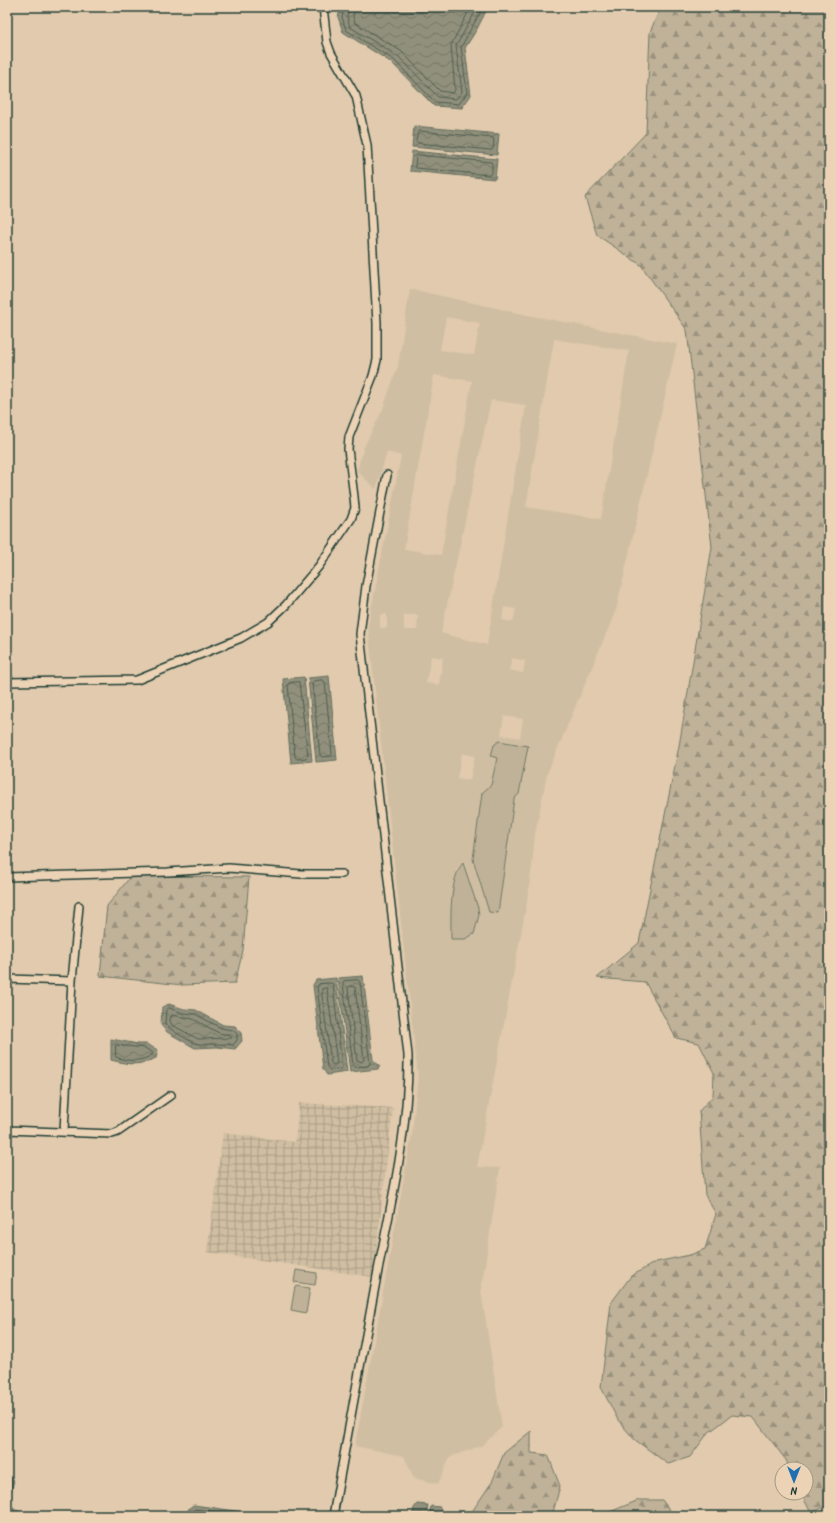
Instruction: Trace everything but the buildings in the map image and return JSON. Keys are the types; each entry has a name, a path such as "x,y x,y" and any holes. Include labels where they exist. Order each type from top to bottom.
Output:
{"street":[{"path":"7,682 137,680 241,638 268,622 286,605 318,566 351,519 355,508 348,449 349,437 373,376 377,360 377,323 367,145 364,126 356,96 331,53 327,42 323,7"},
{"path":"333,1516 366,1332 403,1143 408,1084 408,1055 360,634 366,586 387,475"},
{"path":"7,877 168,872 229,868 301,874 342,874"},
{"path":"64,1131 72,981 79,906"},
{"path":"7,979 72,981"},
{"path":"7,1130 64,1131 106,1134 118,1132 171,1095"}],"shaded area":[{"path":"410,289 527,315 677,344 616,610 547,774 535,834 526,907 477,1167 500,1168 481,1290 502,1427 483,1445 450,1457 438,1484 414,1478 404,1456 355,1446 412,1134 418,1076 368,626 401,456 387,452 376,489 357,471 364,447 383,409 398,366","holes":["446,317 480,323 474,355 440,350","554,339 629,351 601,519 526,507","434,375 472,381 441,555 404,549","491,400 526,405 487,645 441,633","504,607 516,609 513,622 502,620","387,614 387,628 380,628 380,615","404,615 418,615 417,630 404,630","431,656 443,658 439,685 426,683","512,658 525,661 523,673 509,670","504,716 523,719 520,738 501,735","462,753 475,756 470,780 457,778","497,757 519,794 514,799 498,913 482,793 491,785","463,863 479,915 451,939 451,914 457,869"]},
{"path":"299,1103 393,1108 373,1277 207,1252 223,1133 295,1142"}],"green space":[{"path":"661,7 829,7 829,1505 811,1513 805,1501 814,1501 814,1461 786,1461 753,1417 732,1415 708,1433 690,1457 668,1464 634,1439 618,1420 601,1387 611,1303 631,1276 656,1262 690,1255 705,1249 716,1214 705,1195 699,1111 713,1096 714,1073 699,1043 676,1038 645,982 597,978 639,943 679,746 712,547 687,330 641,265 597,235 585,197 646,133 650,32"},
{"path":"499,741 528,746 519,794 514,799 498,913 489,912 473,859 482,793 491,785 497,758 491,756 494,745"},
{"path":"463,863 479,915 474,934 465,939 451,939 453,889 458,870"},
{"path":"131,876 249,877 243,950 235,983 182,985 100,976 107,906"},
{"path":"296,1270 317,1273 315,1285 294,1282"},
{"path":"295,1286 310,1288 306,1313 291,1310"},
{"path":"531,1431 531,1453 548,1455 560,1486 552,1516 469,1516 492,1482 504,1453"},
{"path":"639,1500 662,1500 674,1516 600,1516"}],"water":[{"path":"341,7 488,7 465,48 471,95 462,108 434,106 392,63 343,32 338,17"},
{"path":"414,126 499,134 497,155 412,147"},
{"path":"412,151 497,159 495,179 410,171"},
{"path":"329,676 337,760 316,762 308,678"},
{"path":"304,677 312,761 291,763 283,679"},
{"path":"363,976 373,1060 380,1066 378,1069 350,1072 338,978"},
{"path":"336,978 347,1072 327,1075 323,1069 313,985 316,980"},
{"path":"169,1004 184,1009 196,1010 223,1025 235,1026 241,1033 242,1041 235,1049 217,1047 195,1048 167,1032 161,1025 162,1007"},
{"path":"111,1039 146,1044 158,1050 156,1058 134,1064 111,1060"},
{"path":"7,1475 14,1481 7,1503"},
{"path":"7,1503 26,1516 7,1516"},
{"path":"417,1504 428,1505 426,1516 412,1516 414,1508"},
{"path":"194,1505 265,1516 187,1516 189,1508"},
{"path":"431,1506 440,1507 442,1512 441,1516 429,1516"}]}
